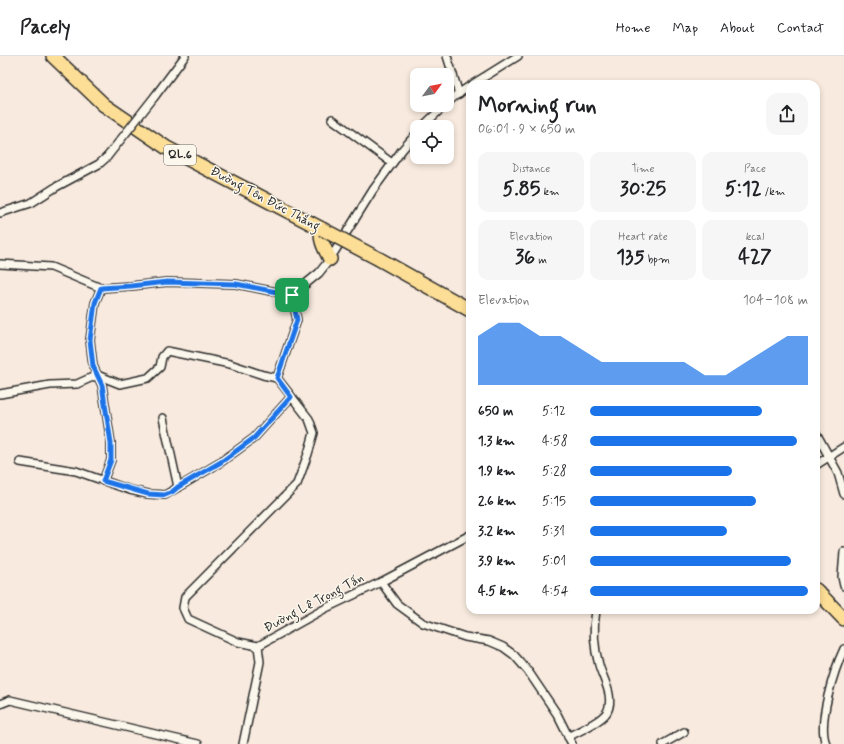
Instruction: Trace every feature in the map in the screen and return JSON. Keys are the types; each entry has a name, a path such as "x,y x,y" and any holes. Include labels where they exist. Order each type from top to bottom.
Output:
{"highway":[{"name":"Đường Tôn Đức Thắng","path":"54,56 104,105 167,148 379,259 466,308"},
{"path":"322,229 320,235 330,259"},
{"path":"820,594 844,620"}],"street":[{"path":"0,213 31,203 56,186 100,164 185,56"},
{"path":"447,56 459,94"},
{"path":"479,80 518,56"},
{"path":"454,98 466,89"},
{"path":"429,120 438,112"},
{"path":"332,119 392,163"},
{"path":"292,295 319,273 330,259 373,190 392,163 410,141"},
{"path":"0,264 51,267 101,288 167,282 236,284 292,295"},
{"path":"101,288 95,303 90,340 91,356 102,385 111,443 111,460 103,481"},
{"path":"277,378 297,320 292,295"},
{"path":"0,394 50,385 78,384 97,375 120,384 148,378 160,367 162,357 167,351 230,364 277,378 309,419 314,433 297,484 185,596 182,608 188,619 238,642 258,646"},
{"path":"20,462 76,471 130,490 165,495 221,462 254,438 291,397"},
{"path":"163,418 178,487"},
{"path":"820,440 838,473 844,494"},
{"path":"820,463 844,447"},
{"name":"Đường Lê Trọng Tấn","path":"243,744 260,662 258,646 326,608 381,582 466,537"},
{"path":"844,552 842,577 844,586"},
{"path":"381,582 397,604 423,623 465,637 489,641 504,646 528,671 557,714 572,744"},
{"path":"568,737 591,725 606,713 608,707 608,688 599,665 595,641 596,614"},
{"path":"826,744 823,736 824,721 836,665 844,649"},
{"path":"0,704 10,700 198,744"},
{"path":"663,744 684,732"}],"route":[{"path":"167,282 236,284 292,295 297,320 277,378 291,397 254,438 221,462 165,495 148,494 130,490 103,481 111,460 111,443 105,397 102,385 93,366 90,340 95,303 101,288 167,282"}]}
